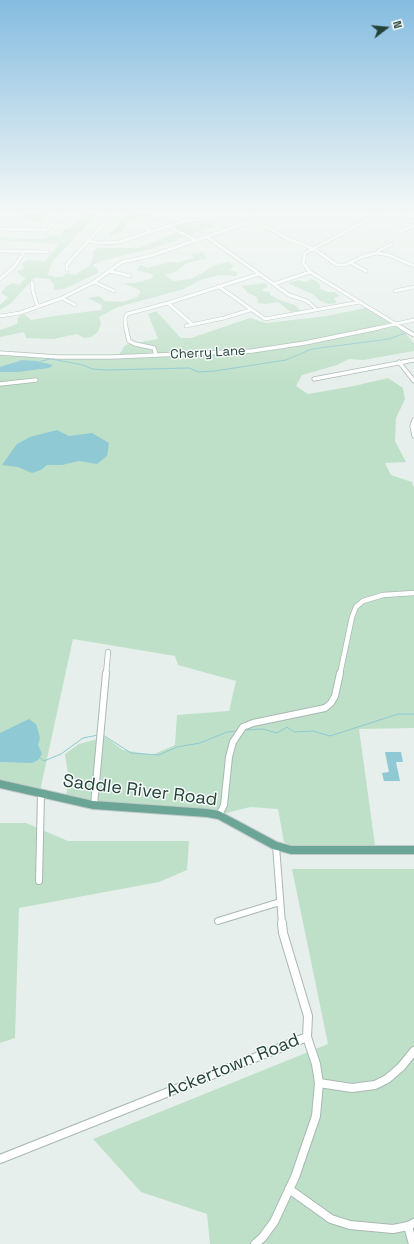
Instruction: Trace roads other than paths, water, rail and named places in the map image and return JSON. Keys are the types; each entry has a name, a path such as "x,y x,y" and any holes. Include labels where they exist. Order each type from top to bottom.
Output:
{"main road":[{"name":"Saddle River Road","path":"0,784 94,805 219,815 276,846 291,850 414,850"}],"street":[{"path":"0,279 13,268"},
{"path":"0,316 38,307 62,298 94,282 113,268"},
{"path":"251,268 289,295 307,301 316,309"},
{"path":"306,268 310,272 414,335"},
{"path":"360,268 366,271"},
{"path":"109,271 130,276"},
{"path":"274,284 310,272"},
{"path":"156,355 154,348 135,344 129,341 125,316 130,313 168,303 259,274"},
{"path":"32,282 33,292 38,307"},
{"path":"94,282 114,291"},
{"path":"218,286 250,310 261,317 268,319 360,302"},
{"path":"395,290 414,287"},
{"path":"62,298 75,305"},
{"path":"168,303 193,325"},
{"path":"186,326 224,318 250,310"},
{"name":"Cherry Lane","path":"0,353 58,357 112,357 259,350 305,343 414,320"},
{"path":"314,379 414,360"},
{"path":"399,362 414,381"},
{"path":"0,384 36,380"},
{"path":"414,420 412,426 414,436"},
{"path":"219,815 224,805 229,757 233,742 243,727 253,723 325,708 331,703 334,696 352,617 356,607 363,601 383,595 414,593"},
{"path":"94,805 108,652"},
{"path":"39,882 41,794"},
{"name":"Ackertown Road","path":"0,1158 307,1037 308,1016 288,954 283,933 276,846"},
{"path":"218,921 280,902"},
{"path":"255,1244 262,1238 274,1222 304,1152 316,1116 319,1083 316,1064 307,1037"},
{"path":"319,1083 352,1088 375,1085 392,1075 401,1067 414,1051"},
{"path":"289,1189 331,1219 350,1226 393,1229 411,1224 413,1244"}],"water":[{"path":"22,360 37,361 53,365 49,368 18,372 0,372 0,367"},
{"path":"57,430 69,436 92,433 109,443 107,456 97,464 79,461 62,465 47,465 41,470 32,473 18,467 2,465 17,444 30,437"},
{"path":"29,719 36,724 40,738 38,745 42,754 38,760 32,763 0,762 0,733"},
{"path":"385,752 401,752 403,762 396,762 400,781 384,781 382,773 389,772"}],"waterway":[{"path":"41,361 51,359 83,365 92,369 108,370 189,368 198,372 215,371 286,360 312,349 389,339 408,332"},
{"path":"243,730 263,729 277,733 287,727 294,732 313,731 330,736 398,714 414,714"},
{"path":"103,735 131,753 159,755 177,747 200,743 227,732 238,731"},
{"path":"39,757 44,761 61,754 83,738 98,735"}]}
